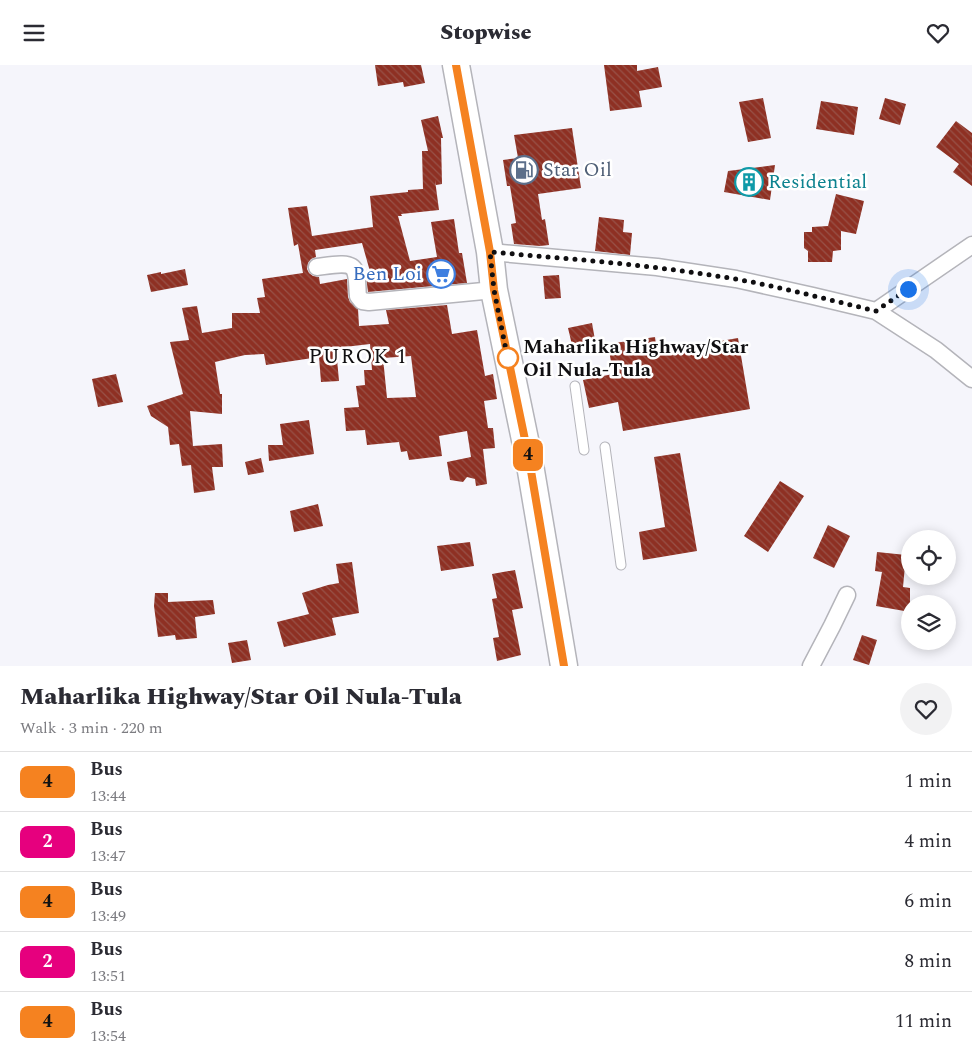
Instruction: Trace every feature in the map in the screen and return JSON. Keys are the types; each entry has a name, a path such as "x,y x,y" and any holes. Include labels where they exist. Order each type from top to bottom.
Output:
{"main road":[{"path":"456,65 490,252 494,290 529,459 564,666"}],"street":[{"path":"876,311 972,245"},
{"path":"490,252 657,267 736,279 876,311 936,350 972,379"},
{"path":"318,267 345,264 352,266 355,271 358,296 362,301 369,302 494,290"},
{"path":"811,666 847,595"}],"lane":[{"path":"576,386 584,450"},
{"path":"605,447 621,565"}],"building":[{"path":"375,65 421,65 425,83 404,87 403,82 378,86"},
{"path":"604,65 637,65 637,71 658,67 662,87 639,91 642,107 610,111"},
{"path":"763,98 771,138 748,142 739,102"},
{"path":"885,98 906,104 900,125 879,119"},
{"path":"821,101 858,107 854,135 816,129"},
{"path":"438,116 443,138 441,138 442,184 436,185 435,180 439,210 401,214 402,216 398,216 410,261 437,257 431,222 454,219 459,253 462,253 467,283 368,292 366,276 371,275 362,243 315,250 316,257 308,263 307,269 313,276 319,277 320,284 347,279 348,297 350,302 358,309 359,326 389,324 386,310 447,305 452,334 477,330 485,376 493,374 497,399 484,401 488,428 493,428 495,448 483,449 487,484 476,486 475,479 467,477 463,482 450,480 447,462 471,457 467,431 439,436 442,456 409,460 407,451 401,452 399,442 367,445 365,430 346,431 344,408 359,407 356,386 365,385 364,370 372,370 370,344 336,348 339,381 321,382 319,357 266,365 264,354 245,355 215,362 220,394 222,394 222,414 190,411 193,446 222,444 223,467 212,467 215,490 194,493 191,465 182,466 179,444 170,445 168,427 151,416 147,406 183,394 170,342 189,340 182,308 197,306 202,333 232,328 232,313 260,313 257,298 265,297 262,279 303,273 298,244 294,246 288,208 307,206 312,236 373,227 370,196 423,189 422,151 428,151 421,120","holes":["411,356 416,397 387,398 383,358"]},
{"path":"956,121 972,133 972,186 953,172 959,164 936,147"},
{"path":"572,128 581,188 538,194 542,220 545,219 549,245 514,244 511,224 516,223 510,186 507,186 503,160 518,158 514,135"},
{"name":"Residential","path":"775,165 770,200 724,192 728,171"},
{"path":"836,194 864,201 856,234 841,231 841,250 833,251 832,262 808,262 808,251 804,248 804,232 812,232 812,227 828,226"},
{"path":"599,217 624,220 623,232 632,233 630,255 595,251"},
{"path":"185,269 188,285 151,292 147,275"},
{"path":"559,275 561,298 545,299 543,276"},
{"path":"592,323 595,340 572,345 568,328"},
{"path":"655,337 657,352 738,338 750,409 623,431 618,402 589,408 583,380 613,374 608,344"},
{"path":"116,374 123,402 98,407 92,379"},
{"path":"309,420 314,454 269,461 268,445 283,445 280,424"},
{"path":"680,453 697,551 643,560 639,532 665,527 654,457"},
{"path":"261,458 264,472 248,475 245,462"},
{"path":"780,481 804,496 768,552 744,536"},
{"path":"318,504 323,526 294,532 290,511"},
{"path":"828,525 850,536 834,568 813,558"},
{"path":"470,542 474,566 441,571 437,546"},
{"path":"877,552 901,554 901,585 910,588 910,595 901,595 901,610 876,606 882,572 875,571"},
{"path":"352,562 359,613 332,618 336,635 284,647 277,622 309,614 302,593 339,583 336,564"},
{"path":"515,570 523,608 512,610 521,655 497,661 493,638 499,637 492,599 497,598 492,574"},
{"path":"155,593 168,593 168,602 213,600 215,614 195,617 197,638 176,640 175,635 158,637 154,606"},
{"path":"862,635 877,640 869,665 853,660"},
{"path":"247,640 251,660 232,663 228,643"}],"bus line":[{"name":"4","path":"456,65 490,252 494,290 529,459 564,666"}],"place":[{"name":"Star Oil","path":"524,170"},
{"name":"Residential","path":"749,182"},
{"name":"Ben Loi","path":"441,274"},
{"name":"Maharlika Highway/Star Oil Nula-Tula","path":"508,358"}],"district":[{"name":"PUROK 1","path":"358,357"}],"route":[{"path":"508,358 509,365 494,290 490,252 657,267 736,279 876,311 908,289"}]}
